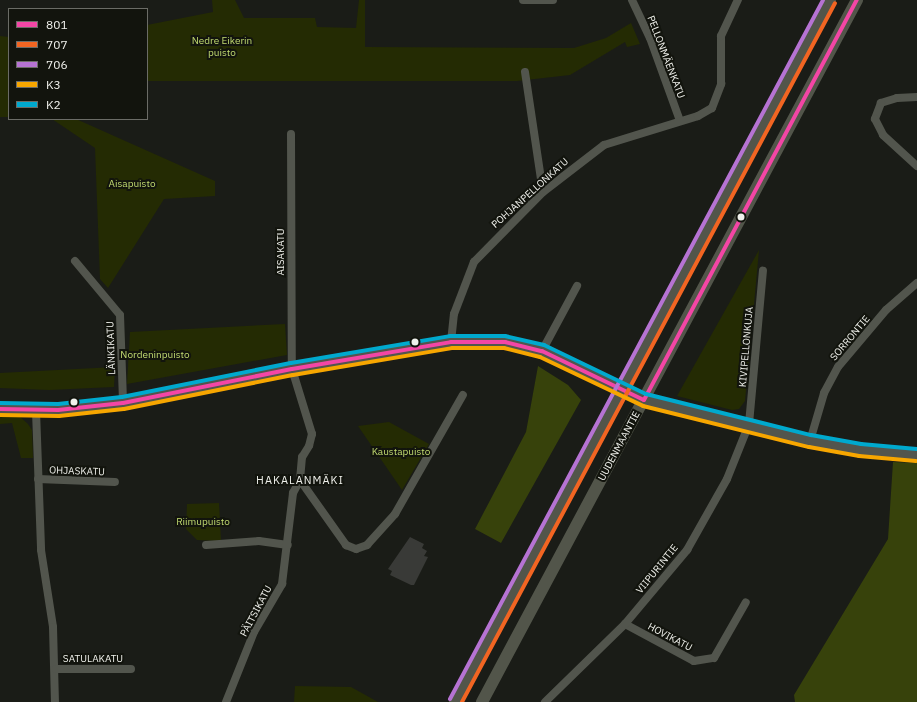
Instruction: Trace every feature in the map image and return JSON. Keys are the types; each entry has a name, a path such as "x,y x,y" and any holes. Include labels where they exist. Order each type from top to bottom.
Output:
{"main road":[{"path":"455,702 830,0"},
{"name":"UUDENMAANTIE","path":"482,702 857,0"}],"street":[{"path":"523,0 553,0"},
{"name":"PELLONMÄENKATU","path":"632,0 650,38 680,121"},
{"name":"POHJANPELLONKATU","path":"451,342 454,314 474,262 543,192 604,145 706,113 717,102 721,84 721,36 738,0"},
{"path":"525,72 543,192"},
{"path":"917,97 897,98 881,103 875,119 883,135 917,166"},
{"name":"AISAKATU","path":"290,134 292,369 312,434 309,446 302,457 300,480"},
{"name":"LÄNKIKATU","path":"75,261 120,315 123,403"},
{"name":"KIVIPELLONKUJA","path":"749,424 763,271"},
{"name":"SORRONTIE","path":"810,441 824,393 838,366 886,310 917,283"},
{"path":"542,351 577,286"},
{"path":"0,409 36,411 123,403 292,369 451,342 505,342 542,351 644,400 749,424 810,441 860,450 917,455"},
{"path":"300,480 342,541 351,548 362,548 383,529 406,498 463,395"},
{"path":"36,411 41,550 51,606 56,669 55,702"},
{"name":"VIIPURINTIE","path":"545,702 625,624 687,550 727,478 749,424"},
{"name":"OHJASKATU","path":"38,479 115,482"},
{"name":"PÄITSIKATU","path":"226,702 254,632 282,584 288,545 293,493 300,480"},
{"path":"206,545 259,541 288,545"},
{"name":"HOVIKATU","path":"625,624 694,661 714,658 746,602"},
{"name":"SATULAKATU","path":"56,669 131,669"}],"green space":[{"name":"Nedre Eikerin puisto","path":"212,0 235,0 244,18 315,18 317,27 356,28 359,0 365,0 365,47 574,48 606,38 631,23 640,44 627,47 625,42 570,75 517,81 148,81 148,25 213,12"},
{"path":"0,36 8,37 8,117 0,117"},
{"name":"Aisapuisto","path":"53,120 78,120 215,181 215,196 164,199 108,288 100,279 95,148"},
{"path":"759,250 745,401 739,409 732,410 677,396"},
{"name":"Nordeninpuisto","path":"285,324 287,355 127,384 130,332"},
{"path":"538,366 568,385 581,400 501,543 475,529 526,432"},
{"path":"115,367 114,387 49,390 0,388 0,373"},
{"path":"0,414 17,414 28,424 32,430 33,458 21,458 12,423 0,424"},
{"name":"Kaustapuisto","path":"389,422 429,444 402,490 358,426"},
{"path":"893,462 917,463 917,702 795,702 794,695 888,539"},
{"name":"Riimupuisto","path":"219,503 221,541 197,540 186,529 187,504"},
{"path":"295,686 351,687 378,702 294,702"}],"building":[{"path":"410,537 424,544 422,548 427,551 424,556 428,557 414,585 390,575 392,571 388,569"}],"transit line":[{"name":"706","path":"450,699 823,0"},
{"name":"801","path":"0,409 58,410 123,403 292,369 451,342 505,342 542,351 644,400 857,0"},
{"name":"707","path":"462,702 835,3"},
{"name":"K2","path":"0,403 58,404 122,397 291,363 450,336 505,336 544,345 646,394 811,435 861,444 917,449"},
{"name":"K3","path":"0,415 59,416 124,409 293,375 452,348 504,348 540,357 643,406 809,447 859,456 916,461"}],"district":[{"name":"HAKALANMÄKI","path":"300,480"}]}
